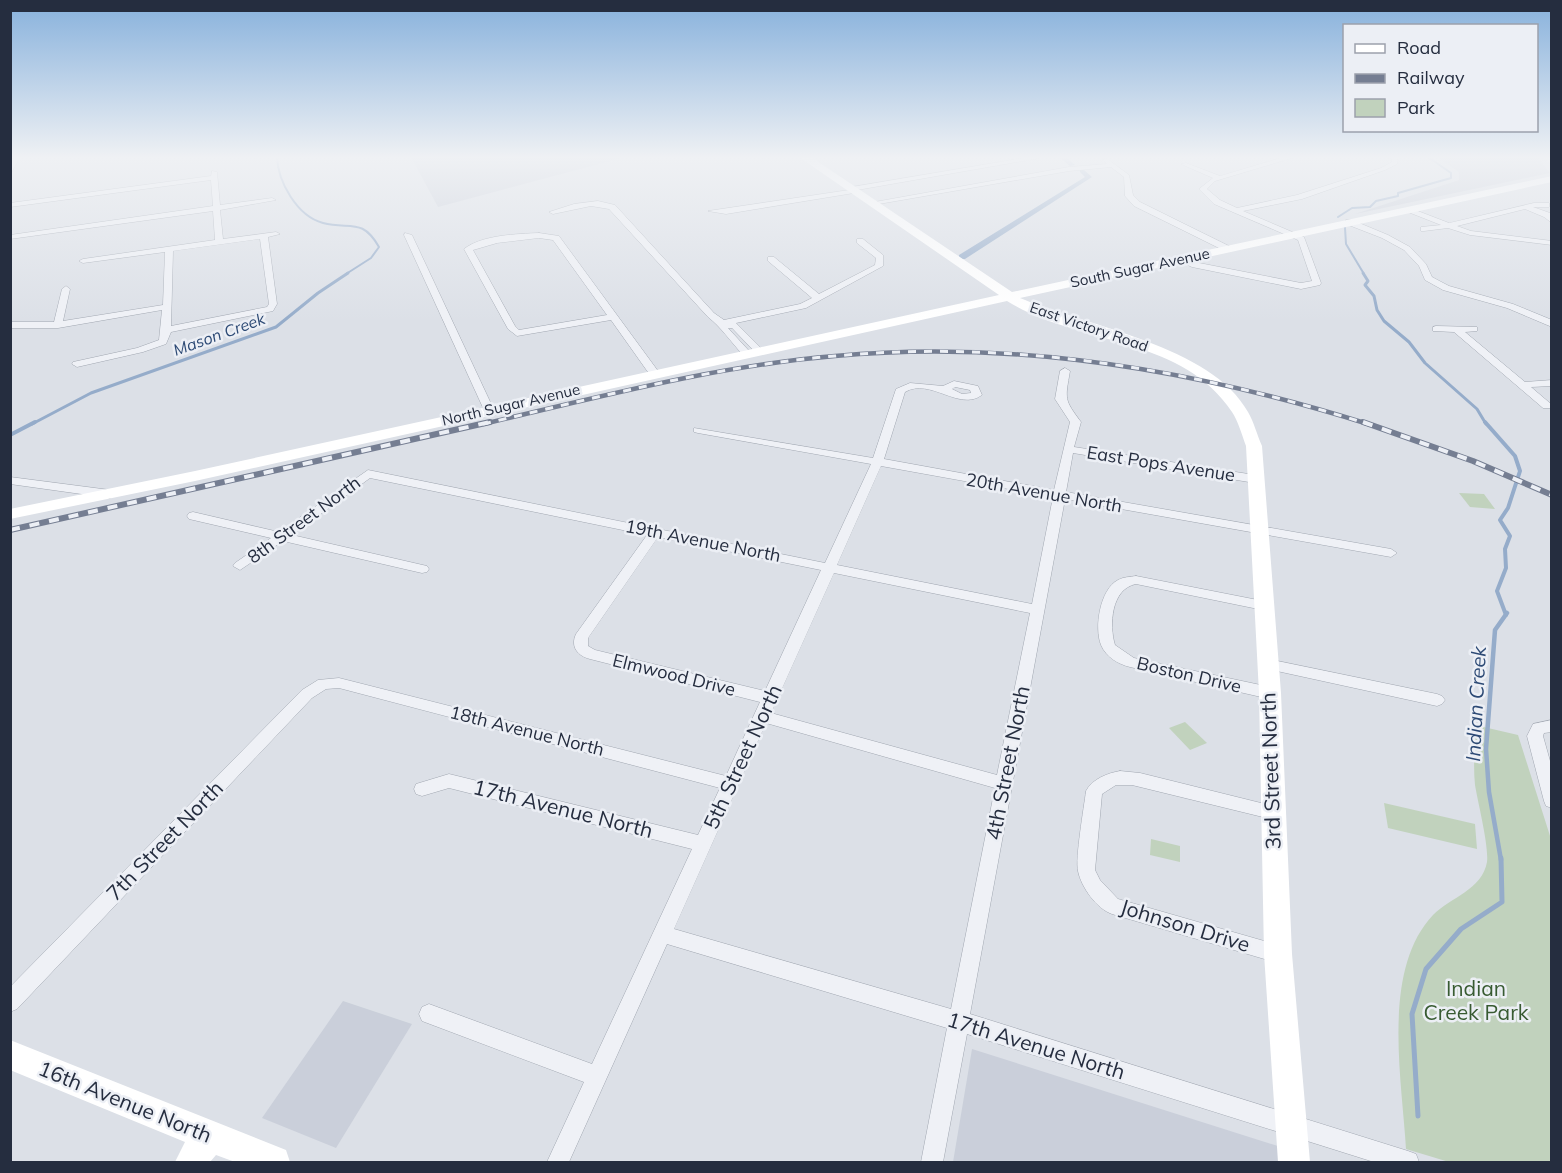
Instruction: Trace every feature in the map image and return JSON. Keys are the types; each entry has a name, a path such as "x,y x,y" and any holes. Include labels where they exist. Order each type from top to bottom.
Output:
{"street":[{"path":"10,237 189,212"},
{"path":"216,212 219,243"},
{"path":"616,212 711,315 723,324 724,329 752,352"},
{"name":"East Victory Road","path":"886,212 1011,297 1052,317 1145,345 1197,370 1221,390"},
{"path":"1153,212 1228,249"},
{"path":"1182,259 1192,264 1312,286 1317,283 1301,239 1241,212"},
{"name":"South Sugar Avenue","path":"1011,297 1399,212"},
{"path":"1411,212 1470,233 1551,243"},
{"path":"1424,229 1448,226 1506,212"},
{"path":"1538,212 1547,215 1551,221"},
{"path":"1349,222 1415,253 1424,263 1428,278 1440,286 1510,306 1551,324"},
{"path":"83,261 276,234"},
{"path":"614,317 517,333 511,327 468,251 469,248 538,234 553,235 614,317 654,373"},
{"path":"408,235 489,410"},
{"path":"166,330 270,309 273,304 264,236"},
{"path":"723,324 803,306 879,266 880,257 860,241"},
{"path":"77,364 140,350 163,342 166,330 169,248"},
{"path":"771,259 813,295 821,298"},
{"path":"58,325 66,289"},
{"name":"North Sugar Avenue","path":"10,514 1011,297"},
{"path":"10,325 58,325 166,307"},
{"path":"1436,329 1474,329"},
{"path":"1456,329 1547,406"},
{"name":"4th Street North","path":"932,1162 1068,449 1076,422 1060,403 1065,371"},
{"path":"1522,385 1551,383"},
{"name":"5th Street North","path":"558,1162 877,463 900,391 905,386 944,389"},
{"name":"3rd Street North","path":"1221,390 1247,422 1254,446 1270,693 1271,812 1278,954 1294,1162"},
{"name":"20th Avenue North","path":"698,429 1059,496 1391,554"},
{"name":"East Pops Avenue","path":"1068,449 1255,479"},
{"name":"19th Avenue North","path":"368,474 830,566 1037,610"},
{"name":"8th Street North","path":"240,566 368,474"},
{"path":"10,480 110,494"},
{"path":"193,516 422,569"},
{"name":"Elmwood Drive","path":"655,532 582,638 581,648 590,654 770,698"},
{"name":"Boston Drive","path":"1263,605 1136,580 1123,583 1116,589 1105,629 1108,645 1114,654 1130,662 1270,693"},
{"path":"1268,664 1437,700"},
{"name":"18th Avenue North","path":"323,684 339,683 730,784"},
{"name":"7th Street North","path":"10,1002 307,694 323,684"},
{"path":"761,716 1004,784"},
{"path":"1545,727 1535,736 1551,801"},
{"name":"Johnson Drive","path":"1271,812 1140,780 1122,777 1110,779 1094,791 1086,870 1094,886 1112,906 1278,954"},
{"name":"17th Avenue North","path":"422,789 449,781 703,844"},
{"name":"17th Avenue North","path":"662,934 959,1021 1408,1162"},
{"path":"429,1014 597,1076"},
{"name":"16th Avenue North","path":"10,1055 274,1162"},
{"path":"191,1162 209,1137"}],"shaded area":[{"path":"343,1001 412,1024 336,1148 262,1118"},
{"path":"972,1049 1284,1148 1285,1162 953,1162"}],"green space":[{"path":"1459,493 1484,494 1495,509 1470,507"},
{"path":"1185,722 1207,743 1190,750 1169,728"},
{"name":"Indian Creek Park","path":"1475,725 1518,735 1551,839 1551,1162 1449,1162 1406,1149 1398,1026 1406,965 1417,938 1433,915 1479,880 1487,862 1485,835 1475,785"},
{"path":"1384,803 1475,824 1477,849 1388,828"},
{"path":"1151,839 1180,846 1180,862 1150,855"}],"waterway":[{"name":"Mason Creek","path":"304,212 323,223 361,228 373,238 379,247 371,258 346,274"},
{"path":"962,257 1034,212"},
{"name":"Indian Creek","path":"1338,217 1346,212"},
{"name":"Indian Creek","path":"1345,228 1346,244 1364,274"},
{"name":"Mason Creek","path":"32,424 91,393 276,327 318,293 348,273"},
{"name":"Indian Creek","path":"1363,273 1368,281 1365,285 1374,296 1377,310 1384,321 1409,342 1425,363 1477,409 1486,424"},
{"name":"Mason Creek","path":"10,435 35,422"},
{"name":"Indian Creek","path":"1485,422 1515,456 1520,471 1508,508 1500,520 1510,536 1505,549 1506,568 1497,591 1506,615"},
{"name":"Indian Creek","path":"1501,860 1489,792 1486,749 1495,630 1506,615"},
{"name":"Indian Creek","path":"1418,1116 1412,1014 1426,969 1461,929 1502,902 1501,858"}],"railway":[{"path":"483,424 614,393 746,367 835,356 903,352 970,352 1105,363 1238,388 1368,424"},
{"path":"10,530 490,422"},
{"path":"1363,422 1473,461 1552,495"}]}
